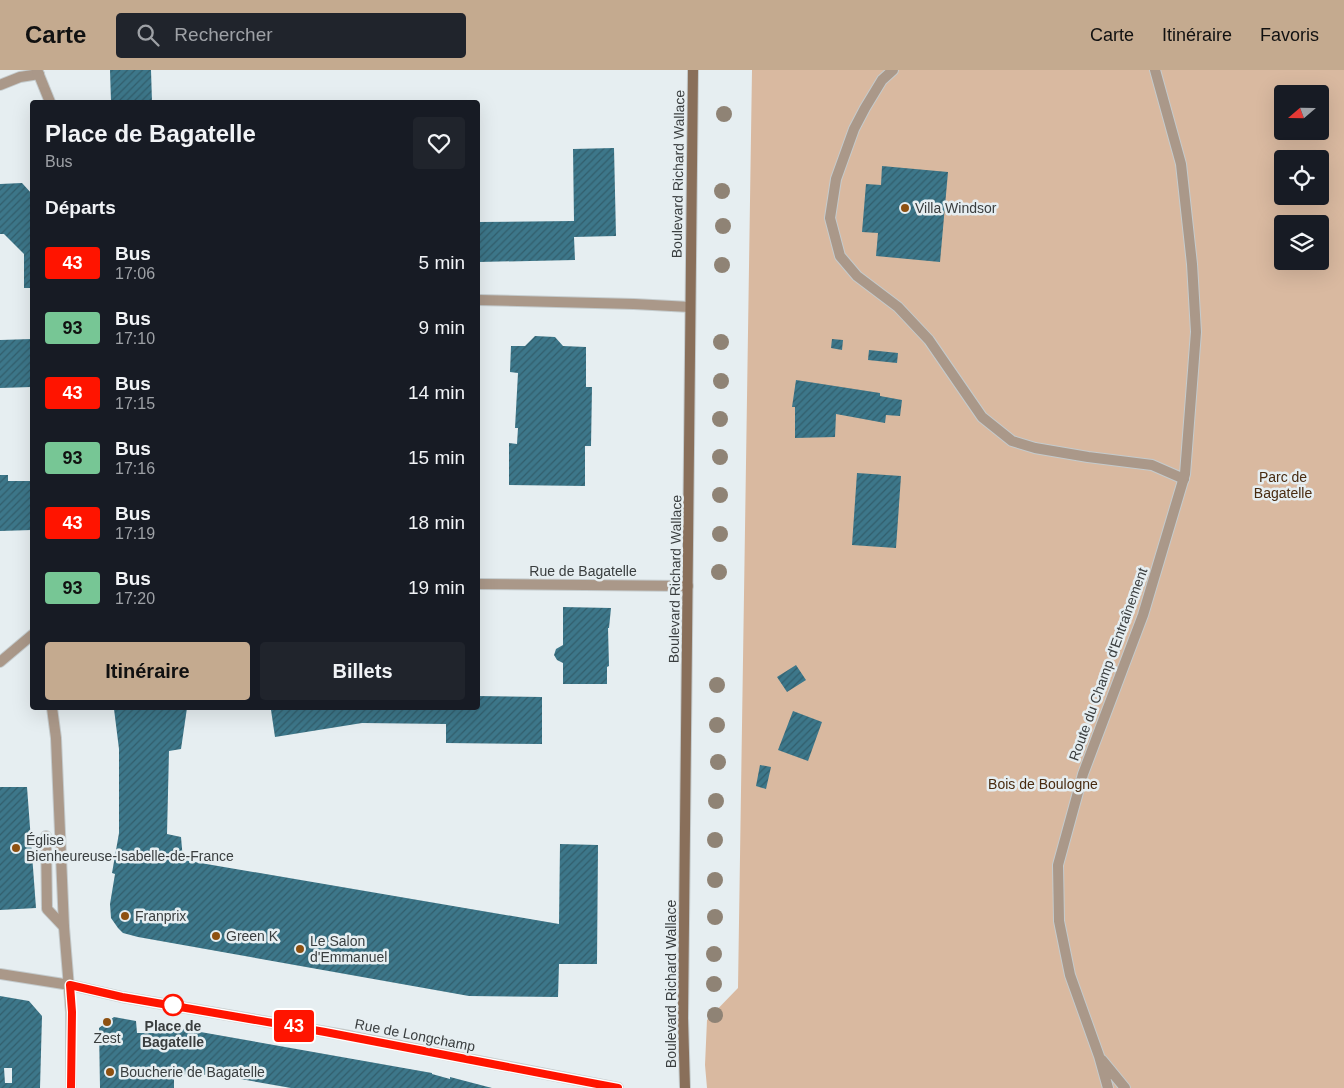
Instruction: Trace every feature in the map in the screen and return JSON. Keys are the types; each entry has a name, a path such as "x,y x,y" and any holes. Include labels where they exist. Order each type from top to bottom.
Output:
{"main road":[{"name":"Boulevard Richard Wallace","path":"684,1088 683,1018 693,70"}],"street":[{"path":"893,70 882,80 854,129 836,179 830,218 840,256 858,276 898,307 929,340 982,417 1012,441 1035,448 1152,465 1184,479"},
{"name":"Route du Champ d'Entraînement","path":"1108,1088 1099,1056 1070,975 1059,921 1058,865 1083,774 1143,615 1184,479 1196,332 1192,264 1181,164 1155,70"},
{"path":"0,85 38,71 49,100"},
{"path":"480,300 690,307"},
{"name":"Rue de Bagatelle","path":"480,584 688,586"},
{"path":"0,662 30,637"},
{"path":"52,710 56,738 64,927 70,985 71,1088"},
{"path":"46,836 47,910 64,927"},
{"name":"Rue de Longchamp","path":"0,974 325,1032 618,1088"},
{"name":"Route du Champ d'Entraînement","path":"1099,1056 1125,1088"}],"green space":[{"name":"Bois de Boulogne","path":"752,70 1344,70 1344,1088 707,1088 705,1065 707,1020 738,988"}],"building":[{"path":"110,70 151,70 152,100 111,100"},
{"path":"614,148 616,236 574,237 575,260 480,262 480,222 574,221 573,149"},
{"name":"Villa Windsor","path":"882,166 948,172 940,262 876,256 878,233 862,232 866,184 881,185"},
{"path":"22,183 30,192 30,288 24,288 24,254 4,234 0,234 0,184"},
{"path":"535,336 555,337 563,346 586,347 586,387 592,387 591,446 585,446 585,486 509,485 509,443 517,444 518,428 515,428 518,373 510,372 511,346 525,346"},
{"path":"30,339 30,387 0,388 0,340"},
{"path":"832,339 843,340 842,350 831,348"},
{"path":"869,350 898,353 897,363 868,360"},
{"path":"796,380 880,393 880,396 902,400 900,416 886,415 885,423 836,414 835,437 795,438 795,407 792,407"},
{"path":"857,473 901,476 896,548 852,545"},
{"path":"0,475 8,475 8,481 30,481 30,530 0,531"},
{"path":"563,607 611,608 608,628 609,666 607,667 607,684 563,684 563,663 557,660 554,655 556,649 563,645"},
{"path":"796,665 806,680 787,692 777,677"},
{"path":"480,696 542,697 542,744 446,743 446,724 362,723 275,737 271,710 480,710"},
{"path":"114,710 187,710 181,749 169,751 167,834 181,837 183,860 559,924 560,844 598,845 597,964 559,964 558,997 469,996 123,933 111,918 110,904 115,874 112,873 119,833 119,749"},
{"path":"793,711 822,722 808,761 778,750"},
{"path":"760,765 771,767 766,789 756,786"},
{"name":"Église Bienheureuse-Isabelle-de-France","path":"0,787 27,787 36,908 0,910"},
{"path":"0,996 29,1001 42,1016 40,1088 0,1088","holes":["4,1068 12,1068 12,1083 5,1083"]},
{"path":"114,1017 136,1021 137,1033 172,1033 172,1027 432,1073 492,1088 291,1088 218,1075 174,1074 174,1088 100,1088 99,1028"}],"bus line":[{"name":"43","path":"71,1088 72,1012 70,985 122,997 325,1032 618,1088"}],"place":[{"name":"Villa Windsor","path":"905,208"},
{"name":"Église Bienheureuse-Isabelle-de-France","path":"16,848"},
{"name":"Franprix","path":"125,916"},
{"name":"Green K","path":"216,936"},
{"name":"Le Salon d'Emmanuel","path":"300,949"},
{"name":"Place de Bagatelle","path":"173,1005"},
{"name":"Zest","path":"107,1022"},
{"name":"Boucherie de Bagatelle","path":"110,1072"}],"park label":[{"name":"Parc de Bagatelle","path":"1283,486"}]}
